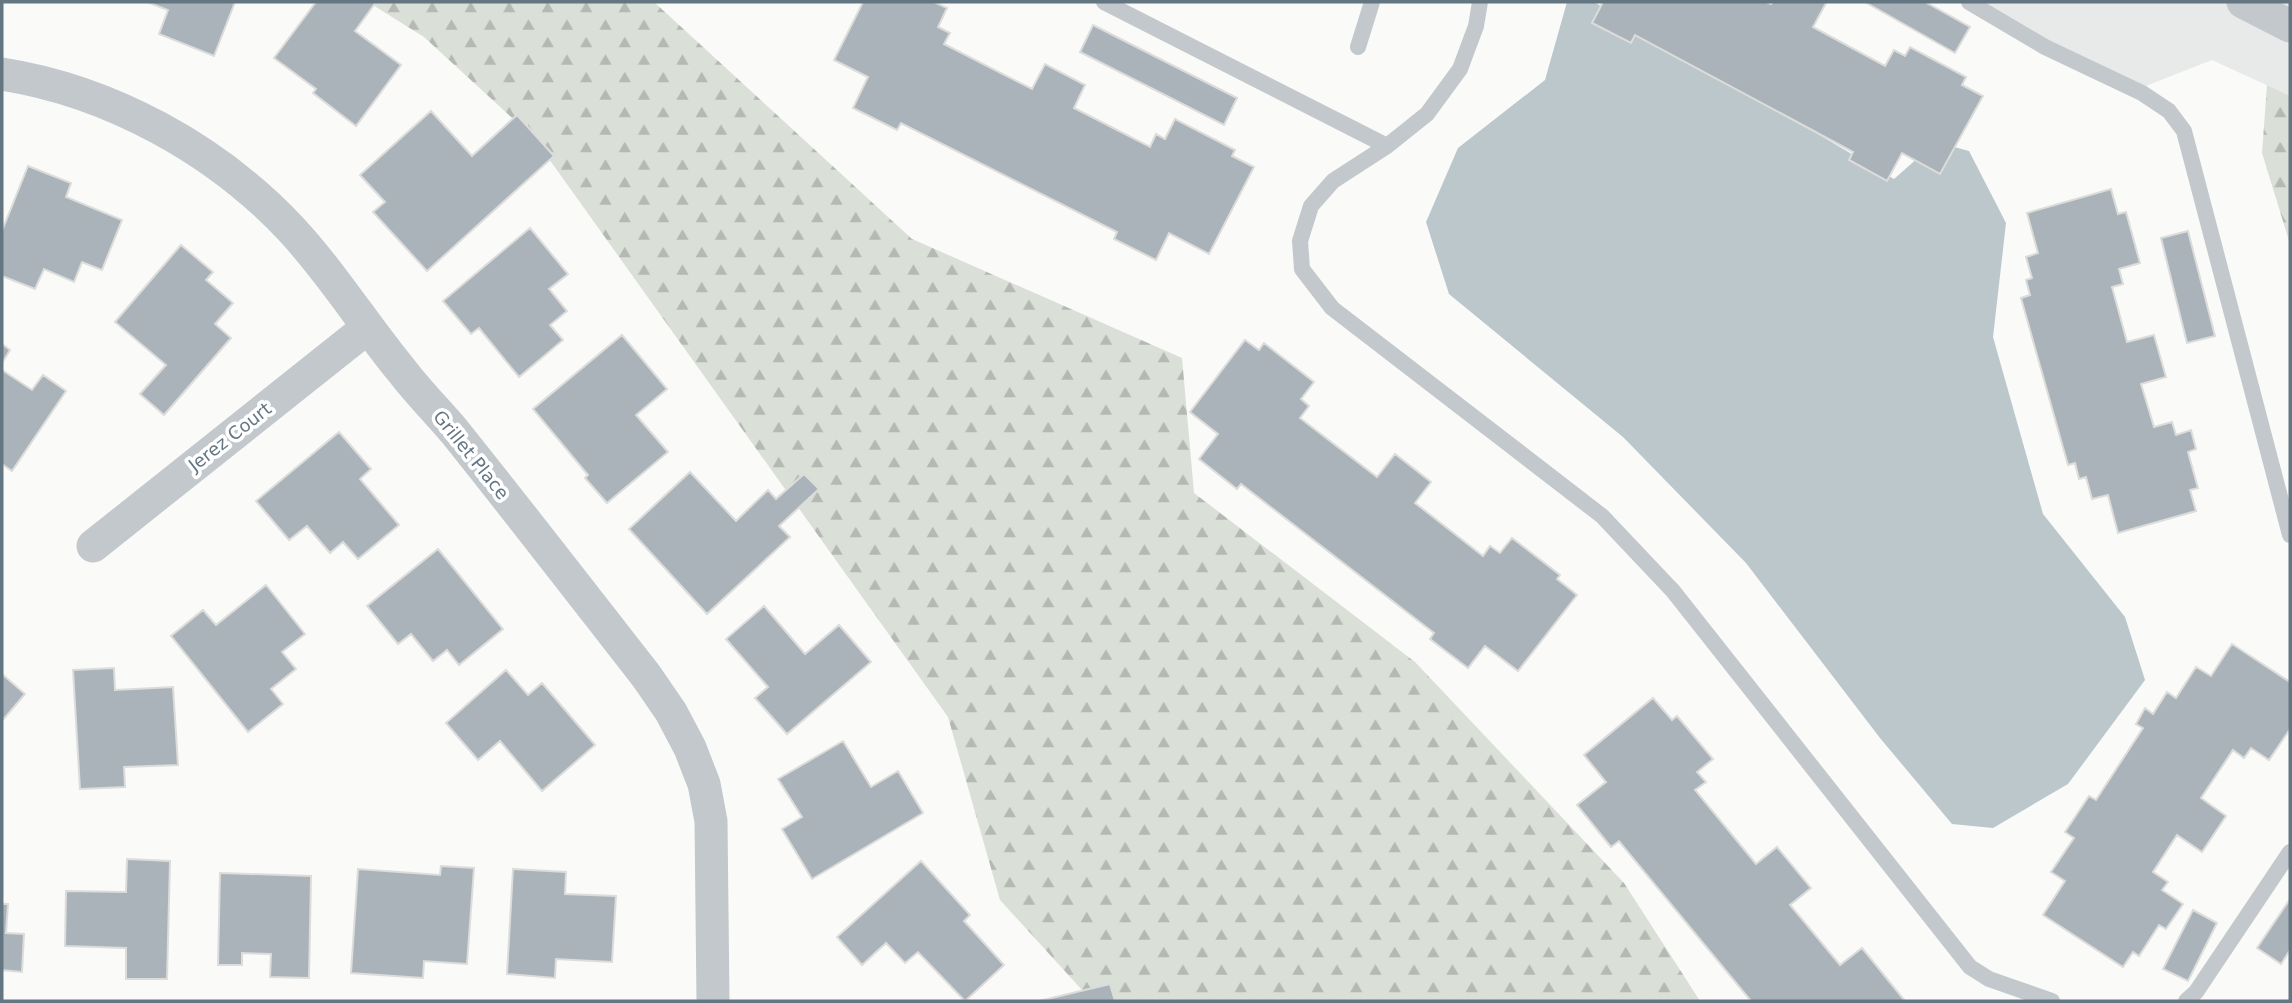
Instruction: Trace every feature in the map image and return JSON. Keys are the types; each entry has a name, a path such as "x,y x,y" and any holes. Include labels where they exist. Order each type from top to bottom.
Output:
{"street":[{"path":"2243,2 2290,26"},
{"name":"Grillet Place","path":"2,74 47,83 124,111 163,131 233,176 291,229 647,677 671,712 690,748 704,784 711,821 713,1001"},
{"name":"Jerez Court","path":"93,546 367,328"}],"lane":[{"path":"1104,2 1387,146"},
{"path":"1358,47 1372,2"},
{"path":"1480,2 1476,26 1460,69 1427,114 1387,146 1333,181 1311,206 1300,242 1302,269 1332,308 1611,526 1673,591 1970,967 1989,979 2052,1001"},
{"path":"1969,2 2045,47 2142,93 2169,111 2184,131 2290,535"},
{"path":"2186,1001 2196,992 2290,852"}],"shaded area":[{"path":"1567,2 1594,2 1894,179 1936,142 1969,151 2006,223 1993,337 2043,514 2125,617 2145,680 2068,784 1993,828 1952,824 1880,738 1746,563 1623,437 1449,294 1426,222 1458,148 1545,80"},
{"path":"1985,2 2290,2 2290,96 2212,60 2133,91"}],"green space":[{"path":"368,2 654,2 912,239 1182,358 1194,493 1415,662 1624,883 1700,1001 1092,1001 1000,900 948,717 534,138 424,37"},
{"path":"2267,85 2290,96 2290,244 2262,153"}],"building":[{"path":"147,2 235,2 214,56 159,34 168,10"},
{"path":"316,2 376,2 355,31 401,65 356,126 313,93 316,89 274,58"},
{"path":"863,2 934,2 947,8 938,27 950,33 944,44 1032,89 1045,64 1085,85 1074,108 1150,147 1156,134 1165,139 1175,119 1235,150 1232,156 1254,167 1209,254 1169,233 1156,260 1114,239 1117,232 901,123 897,130 853,108 868,77 834,60"},
{"path":"1603,2 1823,2 1826,3 1813,27 1885,66 1894,50 1905,56 1910,47 1966,77 1962,85 1983,96 1940,174 1902,153 1887,181 1849,160 1853,152 1635,35 1631,43 1592,23"},
{"path":"1865,2 1925,2 1970,27 1955,53"},
{"path":"1093,25 1237,98 1224,125 1080,52"},
{"path":"431,111 472,156 517,115 554,156 427,271 373,212 385,202 360,175"},
{"path":"28,166 71,183 66,197 122,220 102,270 82,262 74,282 44,269 35,289 2,276 2,231"},
{"path":"2111,189 2118,214 2126,212 2140,263 2119,269 2123,284 2112,287 2127,342 2154,335 2166,377 2141,384 2154,427 2172,422 2176,435 2191,430 2196,449 2188,452 2198,488 2190,490 2196,511 2118,533 2108,495 2092,499 2086,477 2079,479 2075,463 2068,465 2021,298 2030,295 2026,280 2032,278 2026,257 2038,253 2027,213"},
{"path":"530,228 568,274 549,289 567,311 550,325 563,340 519,377 479,328 471,334 443,301"},
{"path":"2188,231 2215,336 2187,343 2161,238"},
{"path":"181,245 213,272 206,280 233,303 215,324 231,338 164,415 140,394 166,365 115,322"},
{"path":"622,335 667,389 636,415 668,452 607,503 585,478 588,475 533,409"},
{"path":"1245,340 1259,350 1264,343 1314,382 1301,399 1309,406 1300,418 1377,477 1395,454 1431,482 1415,503 1483,556 1490,546 1500,553 1512,538 1560,575 1557,579 1577,595 1518,671 1485,646 1468,668 1430,639 1434,633 1241,484 1237,489 1199,459 1218,434 1190,412"},
{"path":"2,344 10,350 2,363"},
{"path":"2,370 32,390 43,375 66,391 12,471 2,464"},
{"path":"339,432 371,469 360,479 399,525 358,559 343,542 330,553 307,526 289,540 256,501"},
{"path":"690,472 736,521 768,490 776,499 804,474 819,489 779,526 790,537 707,614 629,529"},
{"path":"438,549 503,629 459,665 447,650 433,661 411,634 398,644 367,606"},
{"path":"266,585 305,634 282,652 296,669 271,689 283,704 248,732 171,636 203,610 216,625"},
{"path":"764,606 805,654 839,625 871,662 787,734 755,698 768,687 726,639"},
{"path":"2232,644 2290,682 2290,729 2269,760 2251,748 2244,758 2233,750 2201,798 2226,816 2202,852 2177,835 2153,872 2168,882 2162,890 2183,904 2166,929 2159,925 2139,956 2133,952 2123,967 2043,915 2065,881 2051,872 2074,838 2065,832 2089,796 2096,800 2143,728 2136,724 2145,708 2153,714 2167,692 2176,698 2196,667 2211,676"},
{"path":"114,668 115,690 173,687 178,765 124,767 125,787 80,789 73,670"},
{"path":"506,670 528,695 542,683 595,745 542,791 500,741 478,760 446,723"},
{"path":"2,674 25,694 2,721"},
{"path":"1653,698 1672,720 1677,716 1713,759 1697,772 1706,782 1695,790 1756,864 1777,847 1811,888 1790,905 1840,965 1862,948 1905,1001 1751,1001 1619,841 1611,847 1577,805 1606,782 1584,755"},
{"path":"843,741 871,787 898,771 923,813 812,879 782,829 802,817 778,779"},
{"path":"127,859 170,861 167,979 126,979 126,948 65,946 66,891 126,892"},
{"path":"921,861 970,915 964,921 1004,965 965,1001 918,952 905,963 886,943 862,965 837,937"},
{"path":"441,866 474,868 467,964 424,961 423,978 351,973 358,869 440,875"},
{"path":"513,869 566,872 565,894 616,896 612,962 556,959 555,978 507,974"},
{"path":"220,873 311,876 309,978 270,977 271,954 242,953 242,965 218,965"},
{"path":"2290,899 2290,950 2281,964 2257,948"},
{"path":"2,904 8,904 6,933 24,934 22,972 2,970"},
{"path":"2193,910 2217,923 2188,981 2163,969"},
{"path":"1110,984 1115,1001 1039,1001"}]}
